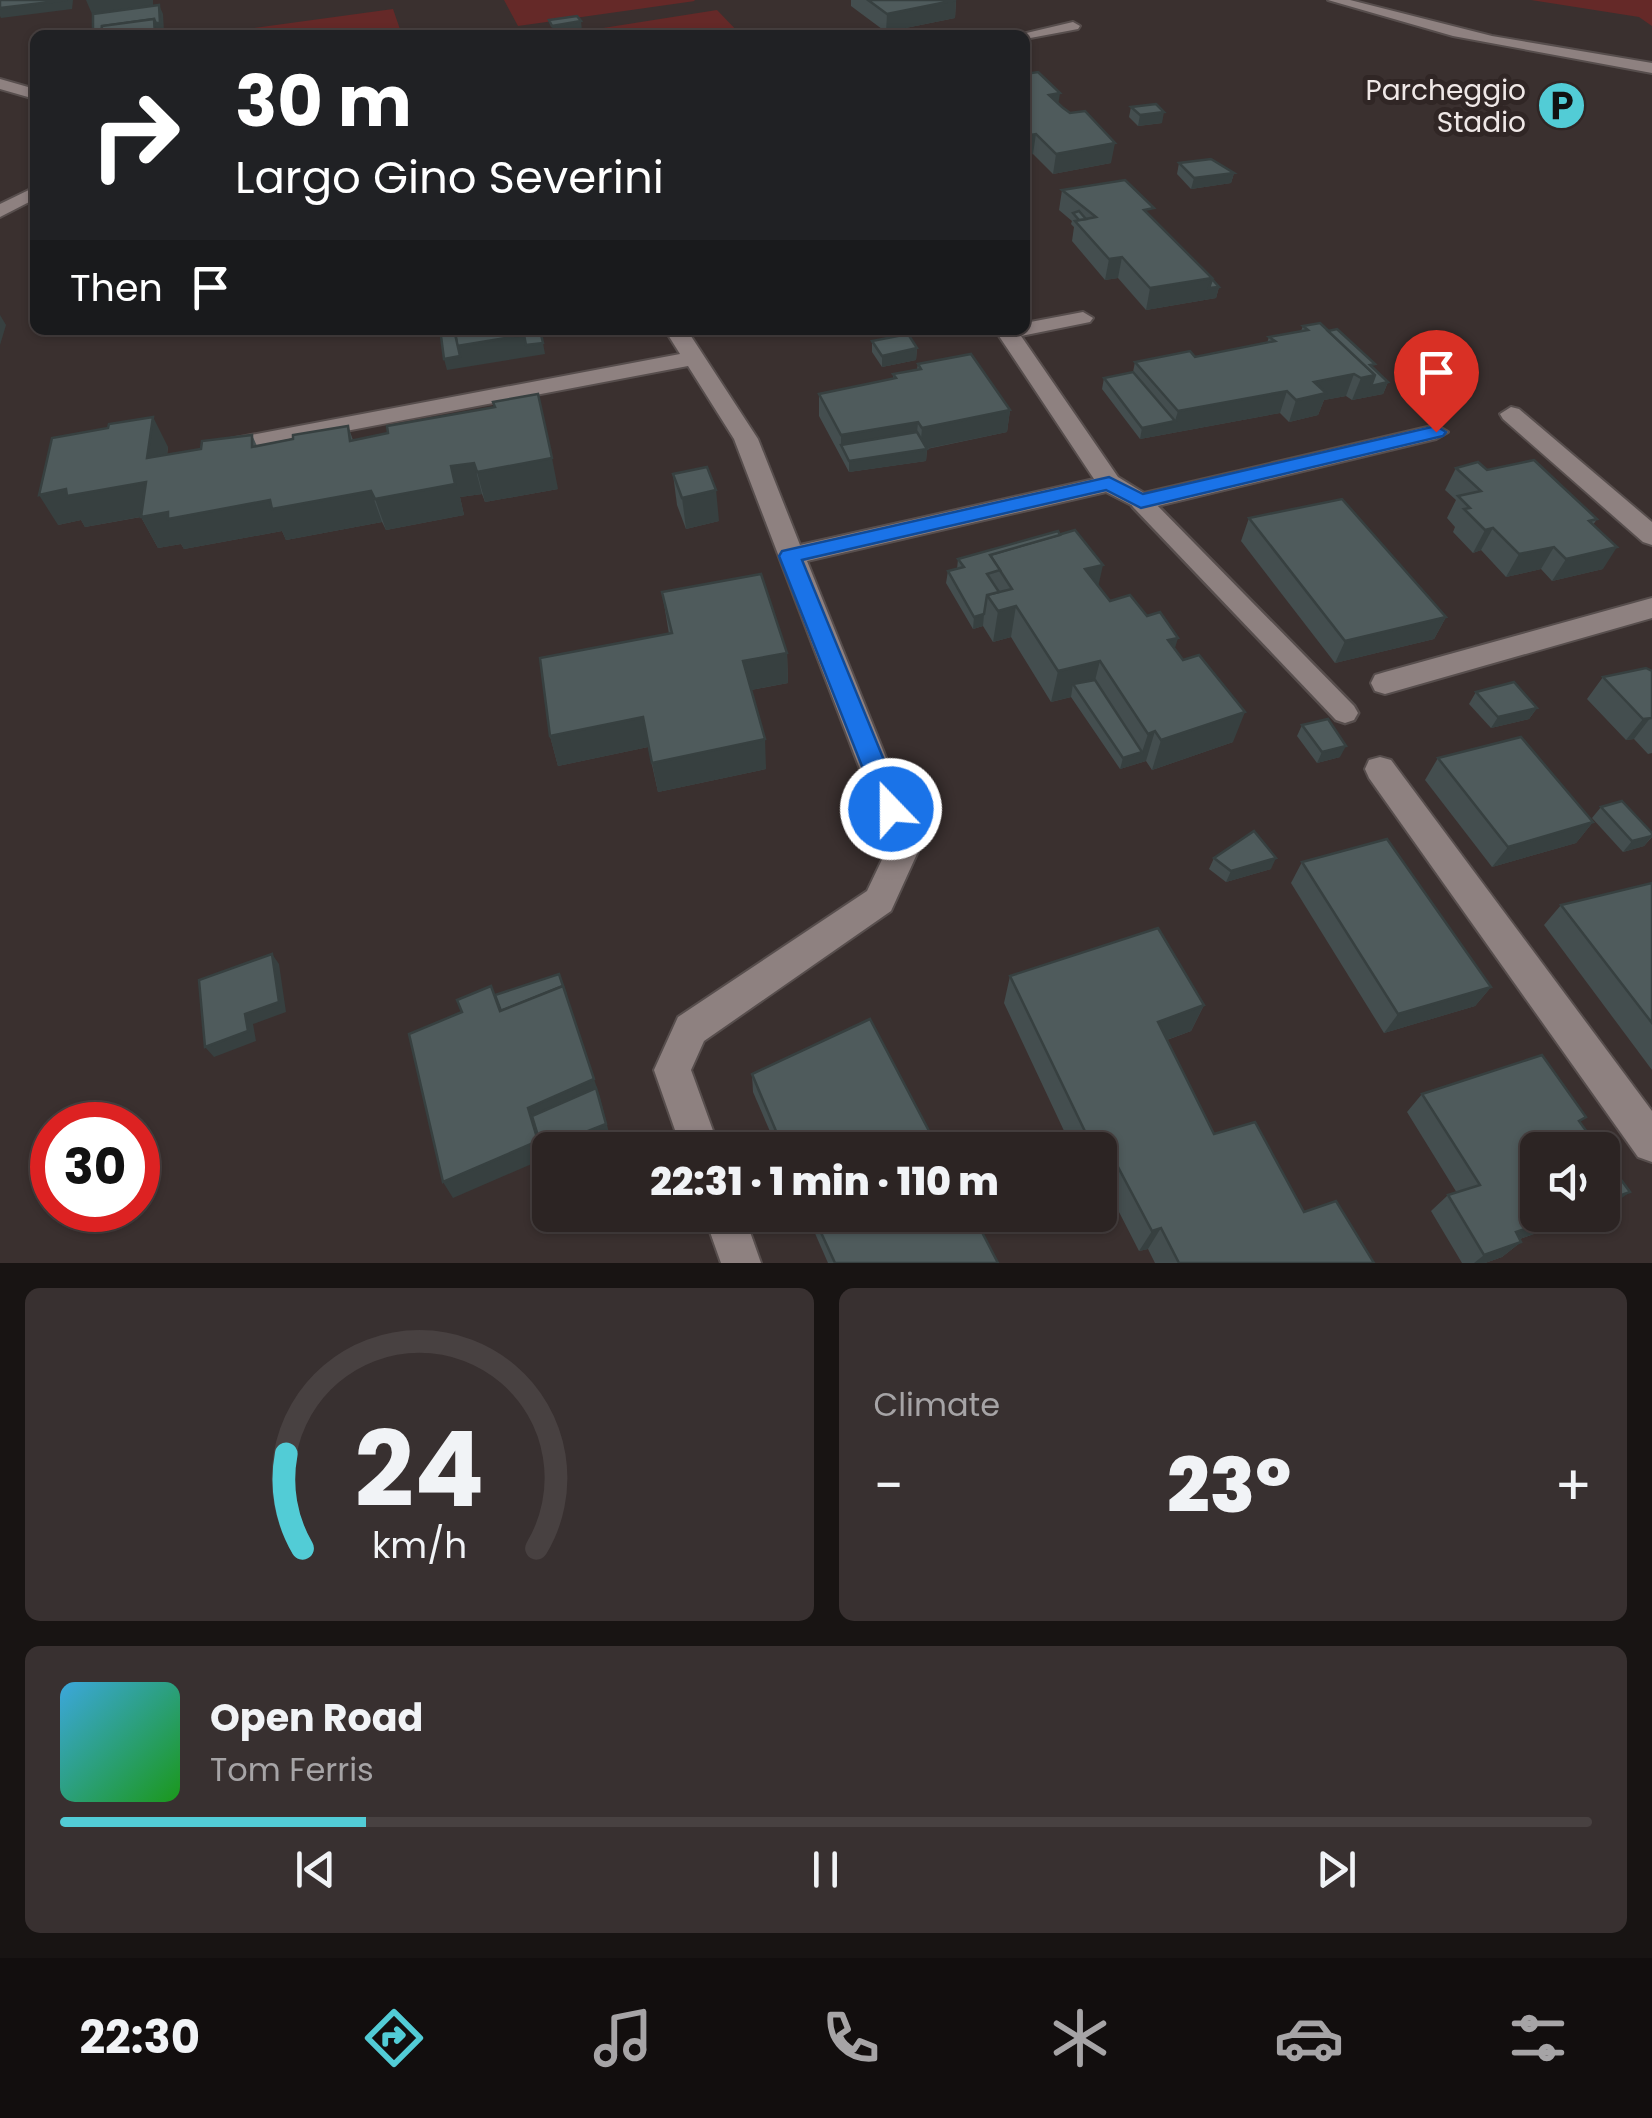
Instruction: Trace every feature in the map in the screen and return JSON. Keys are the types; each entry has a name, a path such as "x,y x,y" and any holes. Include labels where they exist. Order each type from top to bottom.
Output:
{"street":[{"path":"1335,0 1404,22 1479,39 1652,68"},
{"path":"1030,34 1073,26"},
{"path":"0,84 30,93"},
{"path":"0,212 30,195"},
{"path":"1030,329 1083,318"},
{"path":"679,335 746,438 905,845 879,901 690,1029 672,1070 694,1132"},
{"path":"1010,335 1109,483 1141,502 1436,432"},
{"path":"230,446 693,358"},
{"path":"1511,414 1652,536"},
{"path":"789,556 1109,483"},
{"path":"1385,684 1652,608"},
{"path":"1380,769 1652,1143"},
{"path":"730,1232 741,1263"}],"lane":[{"path":"1141,502 1346,713"}],"shaded area":[{"path":"504,0 694,0 695,1 518,26"},
{"path":"1531,0 1652,0 1652,26 1639,17"},
{"path":"393,9 400,30 239,30"},
{"path":"717,10 736,30 604,30"}],"building":[{"path":"0,0 67,0 0,8"},
{"path":"868,0 956,0 887,14"},
{"path":"159,5 160,23 154,19 93,30 93,14"},
{"path":"577,16 581,21 552,26 549,20"},
{"path":"154,19 155,30 102,30 102,26"},
{"path":"1038,72 1060,93 1049,95 1062,107 1070,113 1085,111 1115,143 1056,154 1036,134 1030,135 1030,73"},
{"path":"1156,104 1164,112 1140,115 1131,107"},
{"path":"1211,159 1234,173 1194,178 1179,163"},
{"path":"1125,180 1154,208 1144,210 1212,278 1150,288 1122,257 1109,259 1075,221 1096,217 1062,190"},
{"path":"1320,323 1375,375 1361,378 1354,374 1314,382 1326,393 1296,400 1287,391 1178,411 1135,362 1190,351 1195,357 1275,341 1269,337 1308,330 1303,326"},
{"path":"1337,329 1375,364 1370,365 1388,382 1371,386 1375,375 1328,331"},
{"path":"455,335 460,356 444,359 441,336"},
{"path":"456,335 524,335 457,346"},
{"path":"524,335 541,335 543,343 526,345"},
{"path":"909,335 917,348 882,356 872,341"},
{"path":"971,354 1010,410 922,428 918,422 841,435 819,394 896,378 893,374 921,369 918,364"},
{"path":"1133,372 1175,421 1142,428 1104,378"},
{"path":"538,394 552,458 477,472 474,463 451,466 455,484 375,499 371,491 272,509 270,500 168,519 168,512 141,517 146,482 67,496 66,489 39,495 52,438 108,428 109,424 153,417 147,458 201,449 202,441 252,435 252,447 348,426 350,441 388,433 387,426 495,407 493,402"},
{"path":"917,432 927,449 849,461 841,445"},
{"path":"1534,460 1597,519 1589,521 1617,547 1566,559 1554,547 1519,554 1493,528 1485,530 1464,509 1470,508 1458,496 1481,491 1456,468 1478,462 1487,470"},
{"path":"707,467 716,490 682,498 673,474"},
{"path":"1342,499 1446,617 1345,641 1249,518"},
{"path":"1075,530 1103,565 1085,569 1110,601 1130,595 1147,616 1160,612 1178,638 1168,640 1183,660 1199,655 1245,712 1161,740 1155,731 1148,734 1100,661 1058,671 1016,606 998,611 987,595 1012,589 990,555"},
{"path":"1058,531 1060,535 990,555 1000,570 987,574 999,592 987,595 984,614 974,617 948,571 964,567 958,559"},
{"path":"761,574 787,653 743,661 765,739 652,763 643,717 550,736 540,658 672,633 662,592"},
{"path":"1646,668 1652,671 1652,718 1643,719 1603,677"},
{"path":"1095,680 1142,752 1123,758 1073,684"},
{"path":"1514,682 1537,708 1498,717 1476,692"},
{"path":"1328,719 1346,746 1322,752 1302,725"},
{"path":"1521,737 1593,822 1508,847 1438,758"},
{"path":"1622,801 1652,836 1632,841 1601,807"},
{"path":"1254,831 1276,858 1231,871 1214,858"},
{"path":"1387,839 1491,987 1398,1014 1302,862"},
{"path":"1652,883 1652,1023 1561,905"},
{"path":"1158,928 1204,1005 1158,1022 1214,1134 1255,1122 1304,1212 1336,1201 1374,1263 1179,1263 1161,1228 1152,1231 1117,1165 1117,1132 1085,1132 1010,976"},
{"path":"272,954 279,1002 245,1014 248,1031 205,1047 199,980"},
{"path":"559,974 563,986 501,1011 495,995"},
{"path":"491,986 500,1011 563,986 594,1079 528,1108 535,1132 532,1132 532,1144 443,1182 409,1034 462,1012 457,1000"},
{"path":"870,1019 930,1132 776,1132 752,1074"},
{"path":"1542,1055 1586,1117 1579,1121 1587,1132 1520,1132 1520,1231 1516,1232 1521,1242 1484,1255 1448,1195 1480,1185 1422,1094"},
{"path":"596,1088 606,1124 586,1132 537,1132 532,1116"},
{"path":"1620,1178 1630,1192 1620,1196"},
{"path":"821,1232 982,1232 998,1263 835,1263"}],"place":[{"name":"Parcheggio Stadio","path":"1561,106"}],"route":[{"path":"891,809 789,556 1109,483 1141,502 1436,432"}]}
